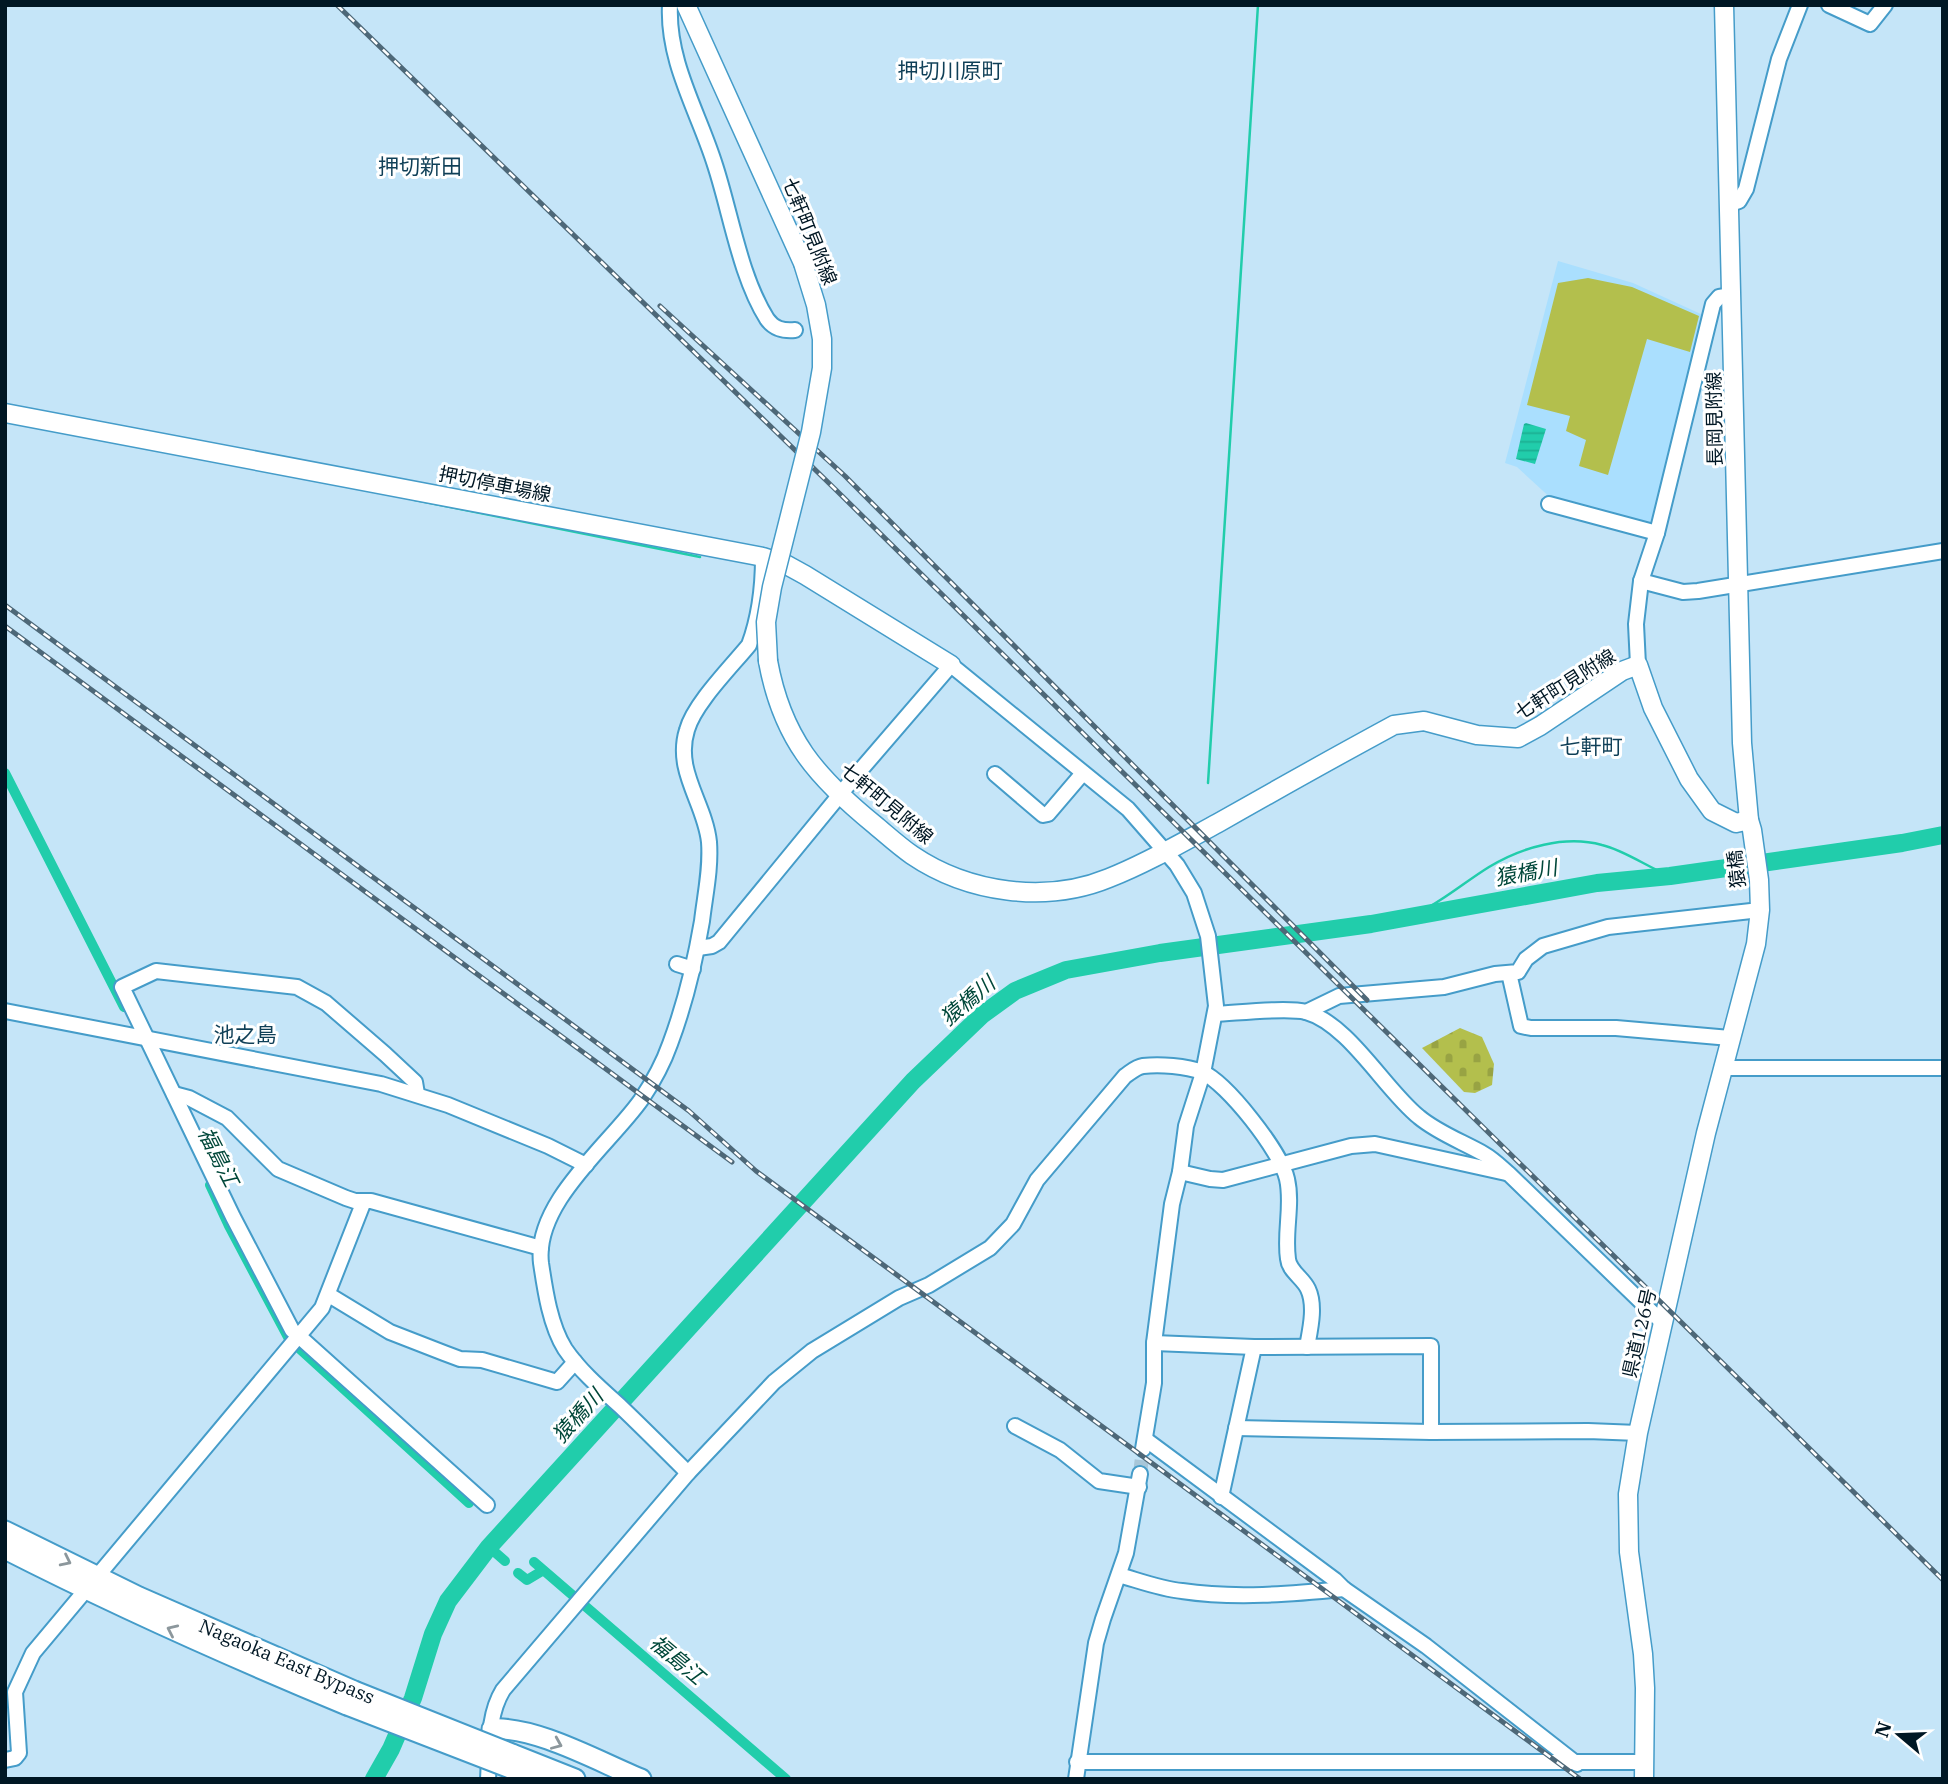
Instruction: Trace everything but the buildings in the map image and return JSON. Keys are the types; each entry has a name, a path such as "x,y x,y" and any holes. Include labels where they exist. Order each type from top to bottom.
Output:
{"highway":[{"name":"Nagaoka East Bypass","path":"5,1531 92,1584 234,1659 351,1698 511,1761 575,1779"},
{"name":"Nagaoka East Bypass","path":"5,1549 92,1584"},
{"path":"492,1729 506,1728 540,1737 641,1779"},
{"name":"Nagaoka East Bypass","path":"511,1761 538,1779"}],"main road":[{"name":"七軒町見附線","path":"686,5 803,263 816,304 822,339 822,369 811,432 772,587 766,622 768,661 778,702 786,723 810,762 839,796 912,855 956,878 990,888 1029,892 1069,889 1108,879 1394,725 1424,721 1477,735 1518,738 1622,671 1638,665 1653,708 1689,779 1712,811 1750,825"},
{"name":"長岡見附線","path":"1724,5 1742,743 1750,825"},
{"name":"押切停車場線","path":"5,413 763,557 785,564 805,575 951,665"},
{"name":"猿橋","path":"1750,825 1757,856 1760,907"},
{"name":"県道126号","path":"1644,1770 1643,1654 1627,1529 1628,1494 1637,1433 1722,1068 1754,951 1760,907"}],"street":[{"path":"670,5 670,18 688,99 714,161 755,293 773,326 783,331 795,330"},
{"path":"1730,204 1739,201 1746,189 1779,59 1800,5"},
{"path":"1829,5 1870,24 1885,5"},
{"path":"1638,665 1636,624 1641,581 1657,533 1713,304 1719,297 1732,295"},
{"path":"1549,504 1657,533"},
{"path":"1641,581 1684,592 1943,551"},
{"path":"688,1473 589,1377 564,1348 554,1324 541,1263 541,1248 555,1207 586,1164 639,1102 653,1082 671,1043 693,970 707,892 708,839 704,820 689,785 683,758 684,745 691,719 749,645 761,587 763,557"},
{"path":"698,948 719,942 951,665 1128,809 1166,850 1185,878 1200,908 1210,948 1215,989 1215,1013 1203,1073 1186,1126 1180,1172 1172,1204 1154,1343 1154,1383 1144,1444 1426,1646 1577,1764"},
{"path":"995,774 1044,815 1048,814 1083,773"},
{"path":"1215,1013 1306,1012 1339,996 1444,987 1495,974 1518,972 1526,959 1544,946 1608,927 1760,907"},
{"path":"677,964 693,970"},
{"path":"417,1094 415,1082 385,1055 326,1003 297,987 156,971 122,987 233,1217 292,1330 487,1505"},
{"path":"1509,973 1521,1026 1616,1028 1730,1038"},
{"path":"5,1011 381,1084 417,1094 586,1164"},
{"path":"1306,1012 1329,1024 1364,1056 1419,1118 1487,1156 1509,1174 1663,1323"},
{"path":"488,1779 494,1704 502,1690 688,1473 755,1401 796,1363 899,1298 929,1285 990,1248 1013,1224 1037,1180 1125,1076 1142,1066 1182,1068 1203,1073 1225,1090 1247,1114 1282,1164 1287,1180 1289,1205 1287,1258 1290,1267 1309,1291 1311,1307 1307,1347"},
{"path":"1722,1068 1943,1068"},
{"path":"174,1094 189,1098 227,1118 278,1169 355,1202 371,1201 541,1248"},
{"path":"1180,1172 1210,1180 1223,1180 1351,1146 1375,1144 1509,1174"},
{"path":"5,1760 15,1758 19,1753 15,1692 33,1653 322,1308 364,1201"},
{"path":"329,1295 390,1332 460,1359 482,1360 557,1382 575,1362"},
{"path":"1154,1343 1254,1347 1431,1346 1431,1432"},
{"path":"1221,1497 1254,1347"},
{"path":"1015,1426 1060,1450 1099,1481 1140,1480 1132,1530 1096,1643 1076,1779"},
{"path":"1236,1428 1637,1433"},
{"path":"1119,1575 1180,1591 1201,1593 1287,1594 1345,1589"},
{"path":"1077,1762 1577,1764 1644,1770"}],"shaded area":[{"path":"1558,261 1633,283 1703,315 1654,527 1554,501 1517,467 1505,463"},
{"path":"1526,423 1546,429 1535,464 1516,459"}],"green space":[{"path":"1588,278 1632,287 1699,316 1690,352 1647,339 1608,475 1579,466 1586,440 1566,431 1570,416 1527,405 1558,283"},
{"path":"1460,1028 1482,1037 1494,1064 1492,1085 1475,1093 1464,1092 1422,1048"}],"waterway":[{"path":"1208,783 1258,5"},
{"path":"271,472 381,493"},
{"path":"415,500 700,557"},
{"name":"福島江","path":"5,773 124,1007"},
{"name":"猿橋川","path":"374,1779 391,1749 413,1698 433,1634 448,1601 489,1547 913,1081 982,1015 1015,991 1066,970 1160,953 1371,924 1597,883 1670,876 1943,835"},
{"path":"1396,920 1422,911 1502,860 1529,849 1559,842 1588,842 1610,847 1670,876"},
{"name":"福島江","path":"210,1185 289,1339 469,1503"},
{"name":"福島江","path":"489,1547 505,1561"},
{"name":"福島江","path":"534,1562 786,1779"},
{"name":"福島江","path":"518,1573 527,1580 542,1571"}],"tunnel":[{"path":"1140,1474 1143,1449"}],"railway":[{"path":"337,5 836,490 1943,1580"},
{"path":"660,306 845,476 1367,1000"},
{"path":"5,605 689,1111 756,1171 1580,1779"},
{"path":"5,626 732,1162"}],"district":[{"name":"押切川原町","path":"950,71"},
{"name":"押切新田","path":"420,167"},
{"name":"七軒町","path":"1591,747"},
{"name":"池之島","path":"245,1035"}]}
